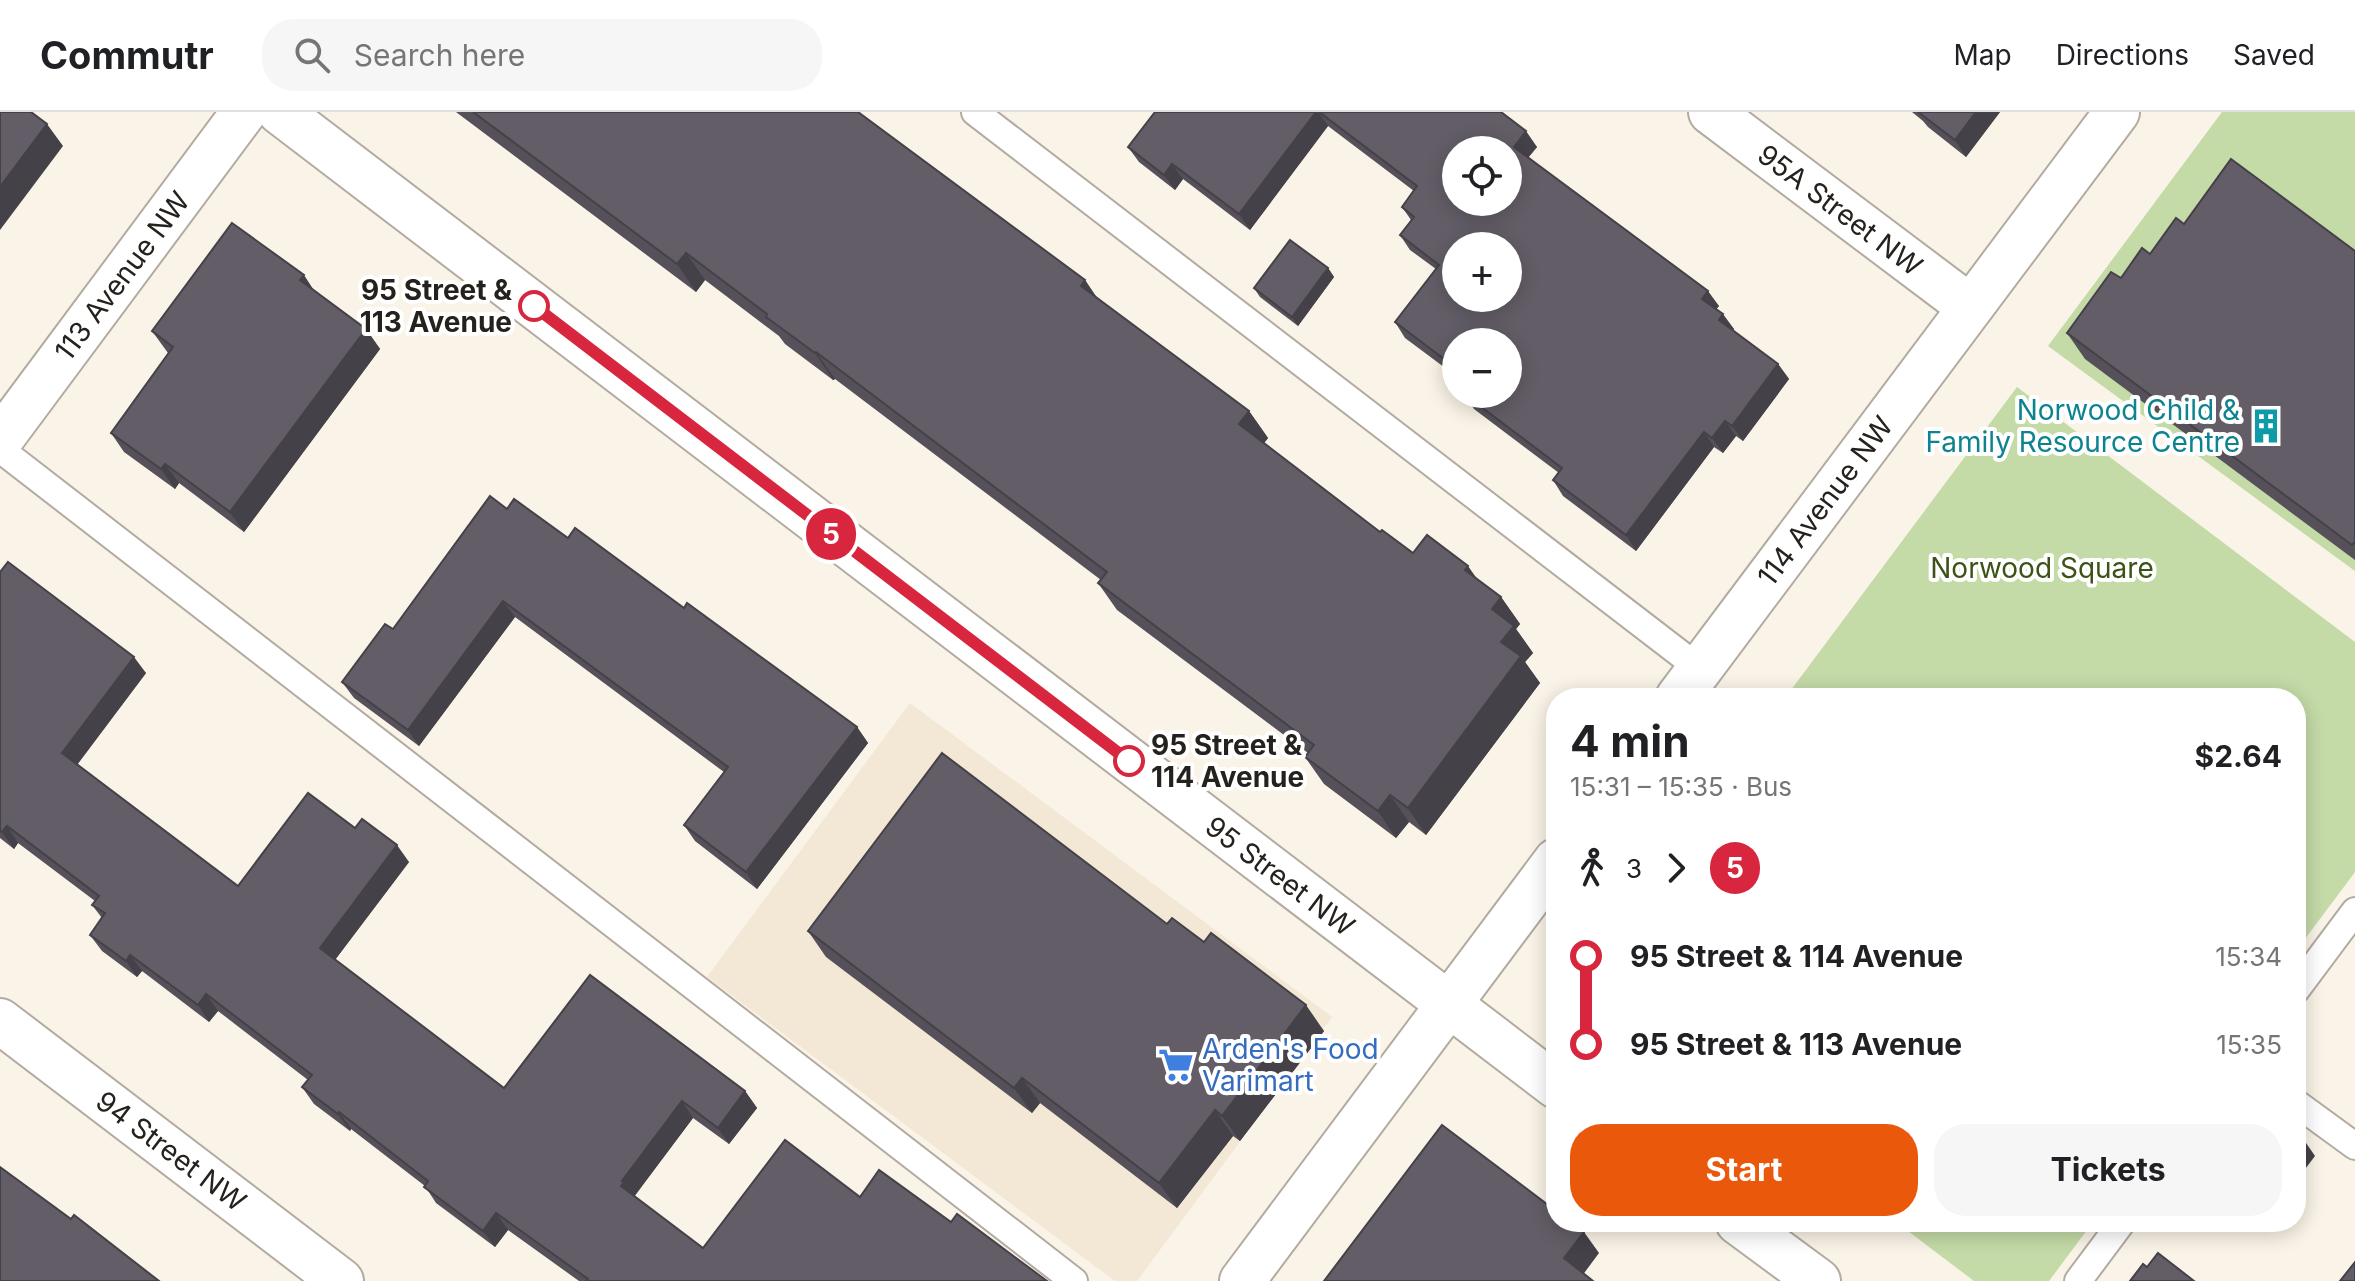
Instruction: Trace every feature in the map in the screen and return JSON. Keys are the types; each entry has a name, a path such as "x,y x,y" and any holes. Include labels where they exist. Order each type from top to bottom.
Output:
{"street":[{"name":"113 Avenue NW","path":"0,440 244,112"},
{"name":"95 Street NW","path":"280,112 1546,1078"},
{"name":"95A Street NW","path":"1711,112 1970,307"},
{"name":"114 Avenue NW","path":"1689,684 2117,112"},
{"path":"1242,1281 1546,874"},
{"name":"94 Street NW","path":"0,1021 341,1281"},
{"path":"1752,1232 1818,1281"}],"lane":[{"path":"975,112 1689,684"},
{"path":"0,449 1074,1281"},
{"path":"2306,977 2355,911"},
{"path":"2306,1110 2355,1146"},
{"path":"2078,1281 2115,1232"}],"shaded area":[{"path":"910,703 1332,1017 1137,1281 1115,1281 707,977"}],"green space":[{"name":"Norwood Child & Family Resource Centre","path":"2222,112 2355,112 2355,571 2048,346"},
{"name":"Norwood Square","path":"2017,387 2355,642 2355,872 2306,938 2306,688 1792,688"},
{"path":"1909,1232 2086,1232 2049,1281 1974,1281"}],"building":[{"path":"0,112 31,112 47,124 0,187"},
{"path":"473,112 858,112 1085,280 1081,286 1249,411 1239,424 1380,532 1382,530 1413,553 1427,535 1468,566 1465,570 1501,597 1492,609 1514,626 1501,642 1521,656 1408,808 1390,795 1378,811 1305,757 1314,745 1098,583 1107,572 766,317 767,314 686,253 677,264"},
{"path":"1155,112 1316,112 1239,214 1172,164 1164,175 1128,147"},
{"path":"1319,112 1501,112 1526,131 1522,136 1442,136 1442,216 1522,216 1522,153 1708,291 1702,299 1723,314 1719,320 1778,364 1732,426 1725,421 1712,438 1704,432 1626,535 1553,480 1562,468 1483,408 1522,408 1522,328 1442,328 1442,357 1395,322 1439,265 1400,235 1414,217 1402,207 1417,186"},
{"path":"1918,112 1976,112 1955,140"},
{"name":"Norwood Child & Family Resource Centre","path":"2231,159 2355,251 2355,542 2352,545 2067,333 2111,272 2121,278 2142,248 2150,254 2176,218 2184,224"},
{"path":"232,223 304,275 300,280 366,329 230,512 165,464 161,469 111,433 173,347 152,331"},
{"path":"1290,240 1328,268 1292,317 1254,288"},
{"path":"490,496 507,509 514,499 568,538 575,528 684,608 687,603 857,727 746,872 684,825 728,767 503,601 408,730 342,682 385,624 393,629"},
{"path":"8,562 134,657 62,753 238,886 308,793 355,828 362,819 397,845 320,948 504,1088 590,975 745,1091 718,1128 682,1101 622,1181 621,1186 703,1248 785,1140 860,1197 879,1170 951,1222 957,1214 1047,1281 586,1281 588,1279 496,1213 483,1231 424,1187 428,1181 302,1087 312,1075 206,994 198,1005 130,955 126,961 90,935 105,913 92,905 99,896 7,826 0,831 0,572"},
{"path":"942,753 1167,924 1172,918 1204,942 1211,933 1306,1005 1222,1116 1215,1110 1159,1183 1022,1078 1014,1088 808,931"},
{"path":"1442,1125 1546,1203 1546,1232 1584,1232 1564,1258 1593,1281 1324,1281"},
{"path":"0,1167 71,1219 74,1215 159,1281 0,1281"},
{"path":"2158,1253 2194,1281 2130,1281 2143,1264 2147,1267"},
{"path":"2355,1262 2355,1281 2340,1281"}],"bus line":[{"name":"5","path":"534,306 1129,761"}],"place":[{"name":"95 Street & 113 Avenue","path":"534,306"},
{"name":"Norwood Child & Family Resource Centre","path":"2266,426"},
{"name":"95 Street & 114 Avenue","path":"1129,761"},
{"name":"Arden's Food Varimart","path":"1176,1065"}]}
